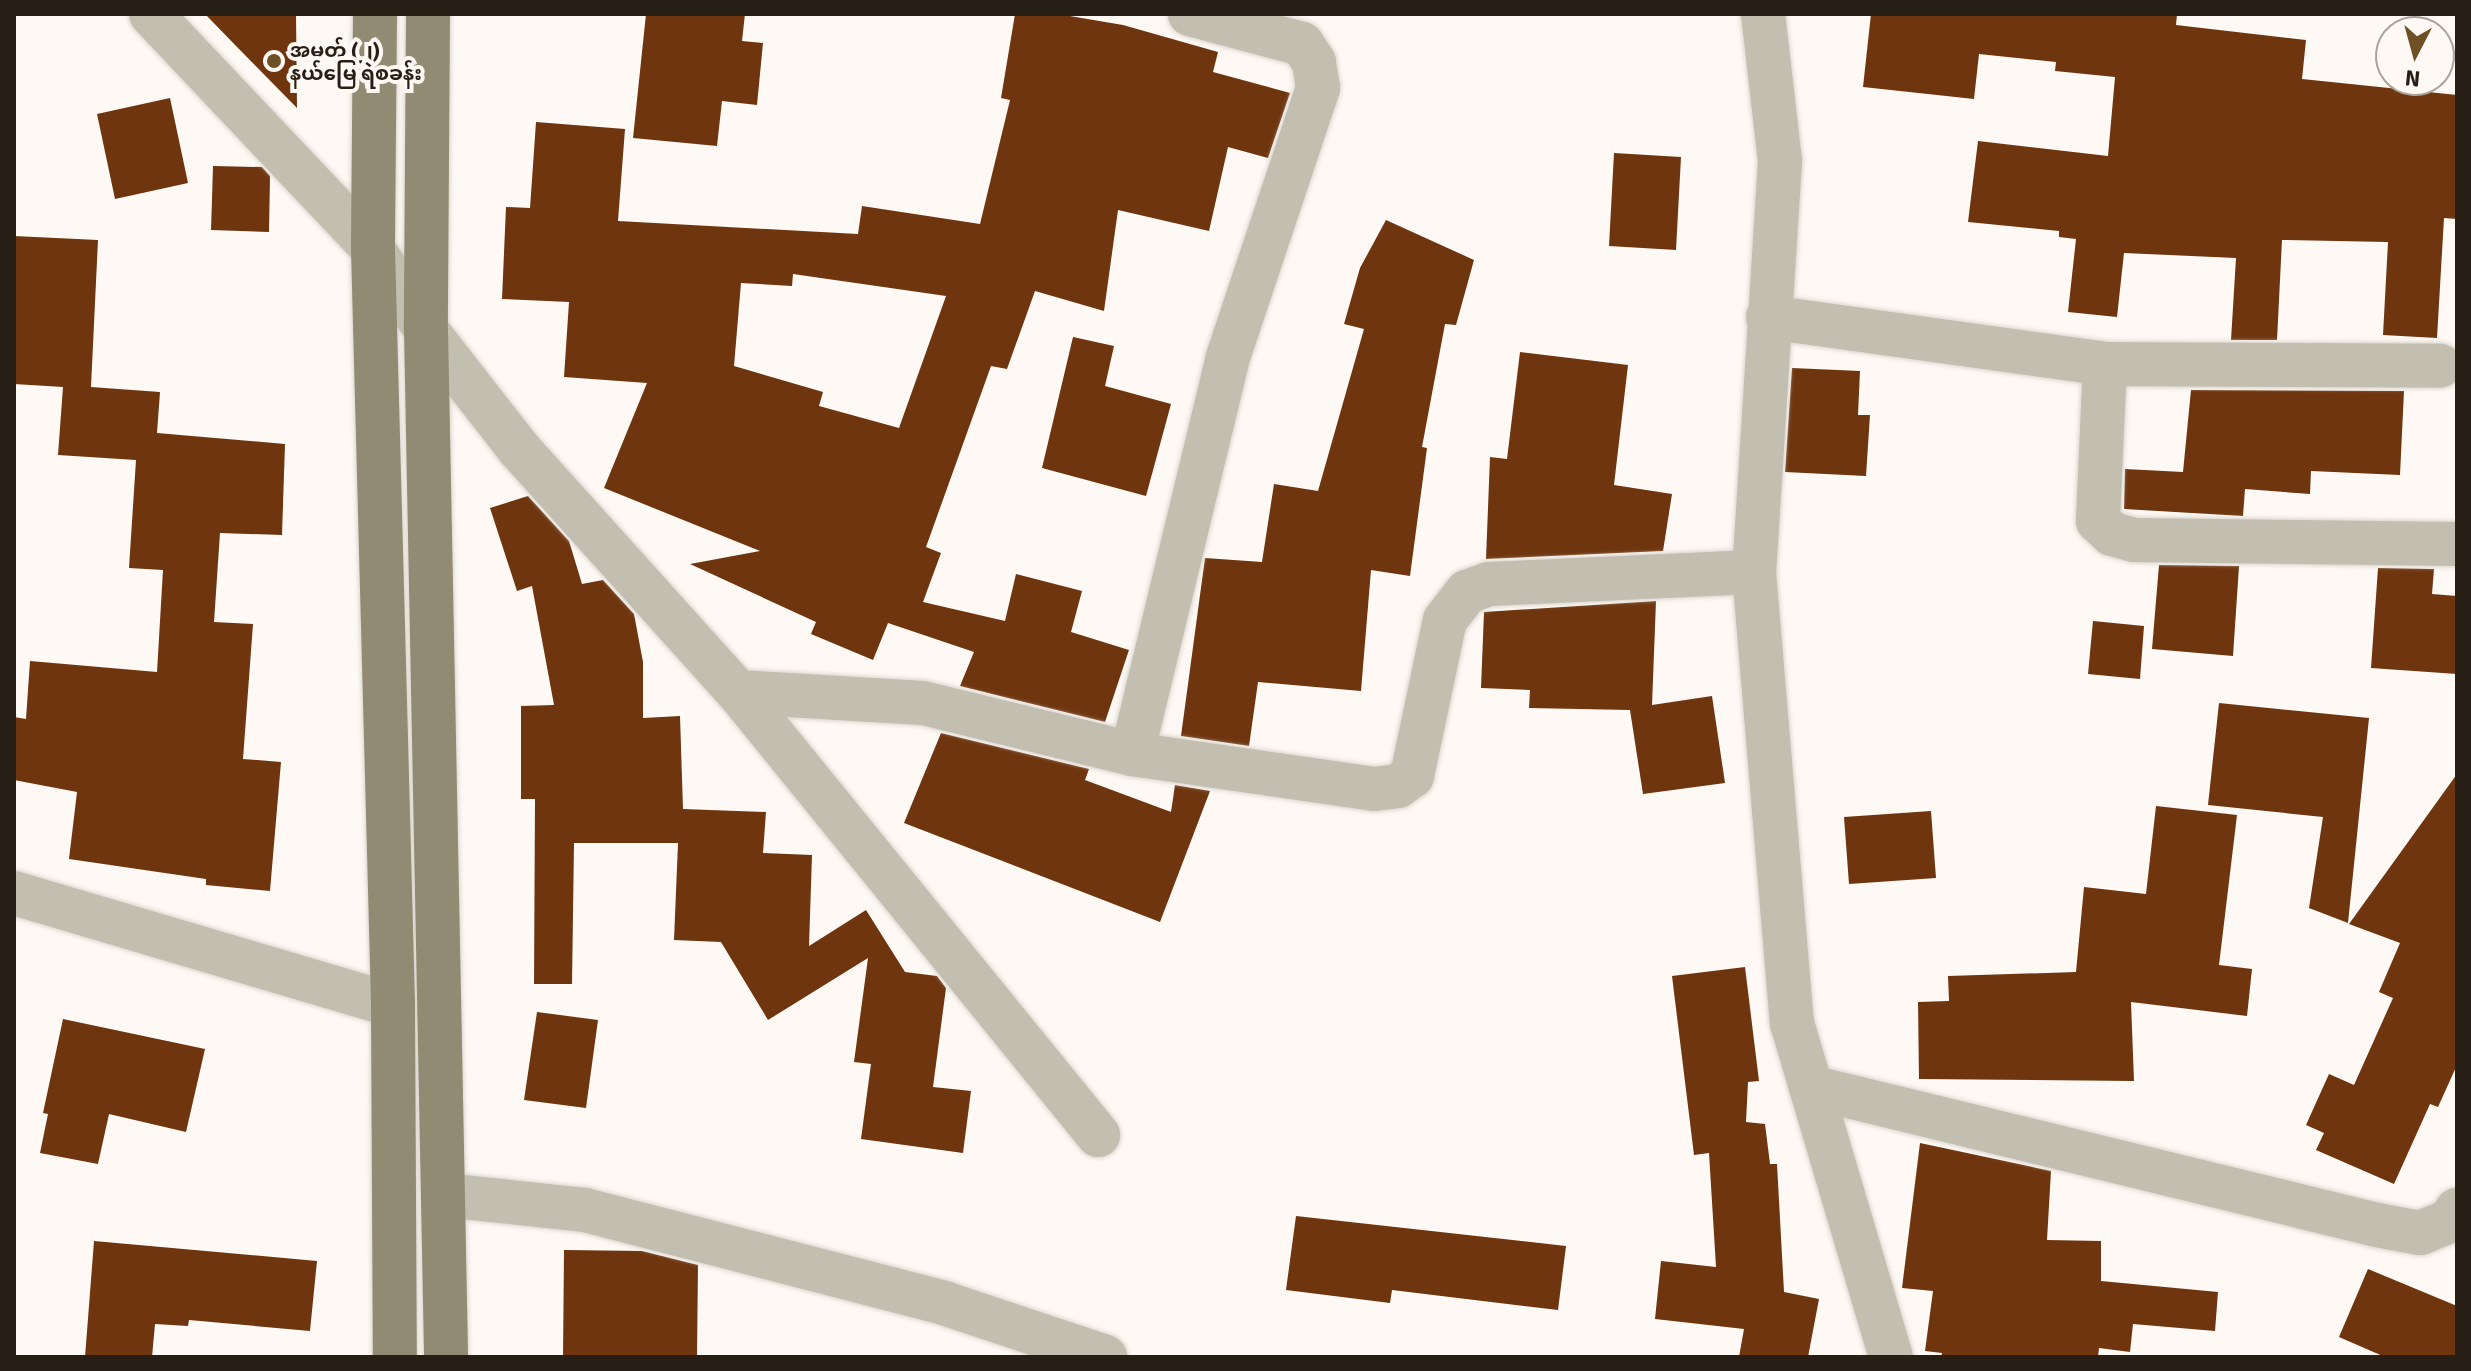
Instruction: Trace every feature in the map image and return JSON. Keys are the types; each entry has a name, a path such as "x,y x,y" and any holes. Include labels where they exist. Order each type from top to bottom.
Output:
{"main road":[{"path":"375,14 373,249 393,1005 395,1357"},
{"path":"428,14 426,330 446,1357"}],"street":[{"path":"151,14 373,249 426,330 519,449 738,692 1098,1135"},
{"path":"1132,754 1227,360 1318,88 1314,62 1302,44 1190,14"},
{"path":"1763,14 1780,161 1754,572 1792,1023 1891,1357"},
{"path":"1768,317 2105,364 2440,366"},
{"path":"2105,364 2098,521 2112,534 2134,540 2457,544"},
{"path":"738,692 923,703 1132,754 1374,789 1398,786 1412,776 1445,620 1467,592 1489,584 1754,572"},
{"path":"14,893 393,1005"},
{"path":"1811,1087 2377,1225 2420,1233 2450,1221 2457,1210"},
{"path":"444,1195 585,1210 944,1303 1105,1357"}],"building":[{"name":"အမှတ် (၂) နယ်မြေ ရဲစခန်း","path":"205,14 296,14 297,108 239,49"},
{"path":"646,14 745,14 742,41 763,43 757,105 722,101 717,146 633,138"},
{"path":"1015,14 1058,14 1123,25 1218,52 1213,72 1290,93 1268,158 1228,147 1209,231 1118,210 1104,311 1035,291 1007,369 991,366 926,547 941,553 923,602 1005,621 1016,574 1082,591 1071,632 1129,650 1105,722 960,686 974,652 888,623 873,660 811,634 816,622 690,564 760,551 604,488 647,383 564,377 569,302 502,299 506,207 530,208 536,122 625,129 618,221 858,234 862,206 980,224 1010,100 1001,98","holes":["793,274 946,296 899,428 819,406 823,392 734,366 741,283 792,286"]},
{"path":"1871,14 2177,14 2176,25 2306,40 2302,79 2375,87 2375,96 2457,95 2457,219 2444,218 2437,338 2383,335 2388,242 2282,240 2277,340 2231,340 2236,258 2124,253 2117,317 2068,312 2076,239 2059,237 2059,231 1968,222 1978,141 2108,156 2115,77 2055,71 2056,62 1979,54 1974,99 1863,87"},
{"path":"170,98 188,183 115,199 97,114"},
{"path":"1614,153 1681,157 1676,250 1609,246"},
{"path":"213,166 262,167 270,176 269,232 211,230"},
{"path":"1386,220 1474,260 1456,325 1445,324 1422,447 1427,448 1410,576 1371,570 1361,691 1258,682 1249,746 1181,736 1205,558 1262,562 1274,484 1318,491 1364,329 1344,324 1360,268"},
{"path":"14,236 98,240 91,387 160,392 157,433 285,444 282,535 220,533 214,622 253,624 243,759 281,762 270,891 206,885 206,879 69,859 77,792 14,780 14,717 26,719 30,661 157,672 163,570 129,568 136,460 58,455 63,387 14,384"},
{"path":"1073,337 1114,346 1105,386 1171,404 1146,496 1042,468"},
{"path":"1520,352 1628,365 1614,485 1672,494 1663,551 1486,559 1490,457 1507,459"},
{"path":"1792,368 1860,371 1858,415 1870,415 1866,476 1785,472"},
{"path":"2191,390 2404,391 2400,475 2311,471 2310,494 2245,489 2243,516 2124,509 2125,469 2183,472"},
{"path":"528,496 569,541 582,584 603,580 634,614 643,662 643,718 680,716 683,809 766,812 763,853 812,855 809,946 866,910 905,972 937,976 946,988 933,1087 971,1091 963,1153 861,1139 871,1064 854,1062 868,958 768,1020 721,942 674,940 678,843 574,843 572,984 534,984 535,799 521,799 521,706 554,705 532,586 517,591 490,508"},
{"path":"2159,565 2239,566 2233,656 2152,649"},
{"path":"2378,568 2434,569 2432,594 2457,596 2457,674 2371,668"},
{"path":"1656,601 1652,705 1712,696 1725,783 1643,794 1630,710 1529,708 1530,690 1481,688 1484,612"},
{"path":"2093,621 2144,626 2140,679 2088,674"},
{"path":"2219,703 2369,718 2348,923 2309,908 2323,817 2208,805"},
{"path":"941,733 1089,769 1085,780 1171,812 1175,785 1210,791 1160,922 904,823"},
{"path":"2457,774 2457,1065 2438,1107 2430,1104 2394,1184 2316,1150 2324,1133 2306,1125 2329,1074 2354,1085 2393,998 2379,992 2400,943 2349,924"},
{"path":"2156,806 2237,815 2219,965 2252,969 2247,1016 2131,1002 2134,1081 1919,1079 1918,1002 1949,1001 1948,976 2076,972 2084,887 2146,894"},
{"path":"1931,811 1936,878 1849,884 1844,817"},
{"path":"1745,967 1759,1081 1748,1082 1746,1122 1765,1124 1770,1164 1777,1164 1784,1292 1819,1299 1808,1357 1739,1357 1744,1329 1655,1319 1661,1261 1716,1267 1709,1153 1694,1155 1672,976"},
{"path":"537,1012 598,1020 586,1108 524,1100"},
{"path":"63,1019 205,1049 186,1132 109,1114 98,1164 40,1153 48,1114 43,1113"},
{"path":"1920,1143 2051,1171 2047,1240 2101,1241 2101,1281 2218,1292 2215,1331 2133,1324 2130,1352 2099,1348 2098,1357 1941,1357 1942,1353 1925,1351 1933,1291 1902,1288"},
{"path":"1296,1216 1566,1246 1558,1310 1392,1290 1390,1303 1286,1290"},
{"path":"94,1241 317,1261 310,1331 189,1320 188,1326 155,1324 152,1357 85,1357"},
{"path":"564,1250 642,1251 698,1265 697,1357 563,1357"},
{"path":"2368,1269 2457,1306 2457,1357 2385,1357 2339,1337"}],"place":[{"name":"အမှတ် (၂) နယ်မြေ ရဲစခန်း","path":"274,61"}]}
